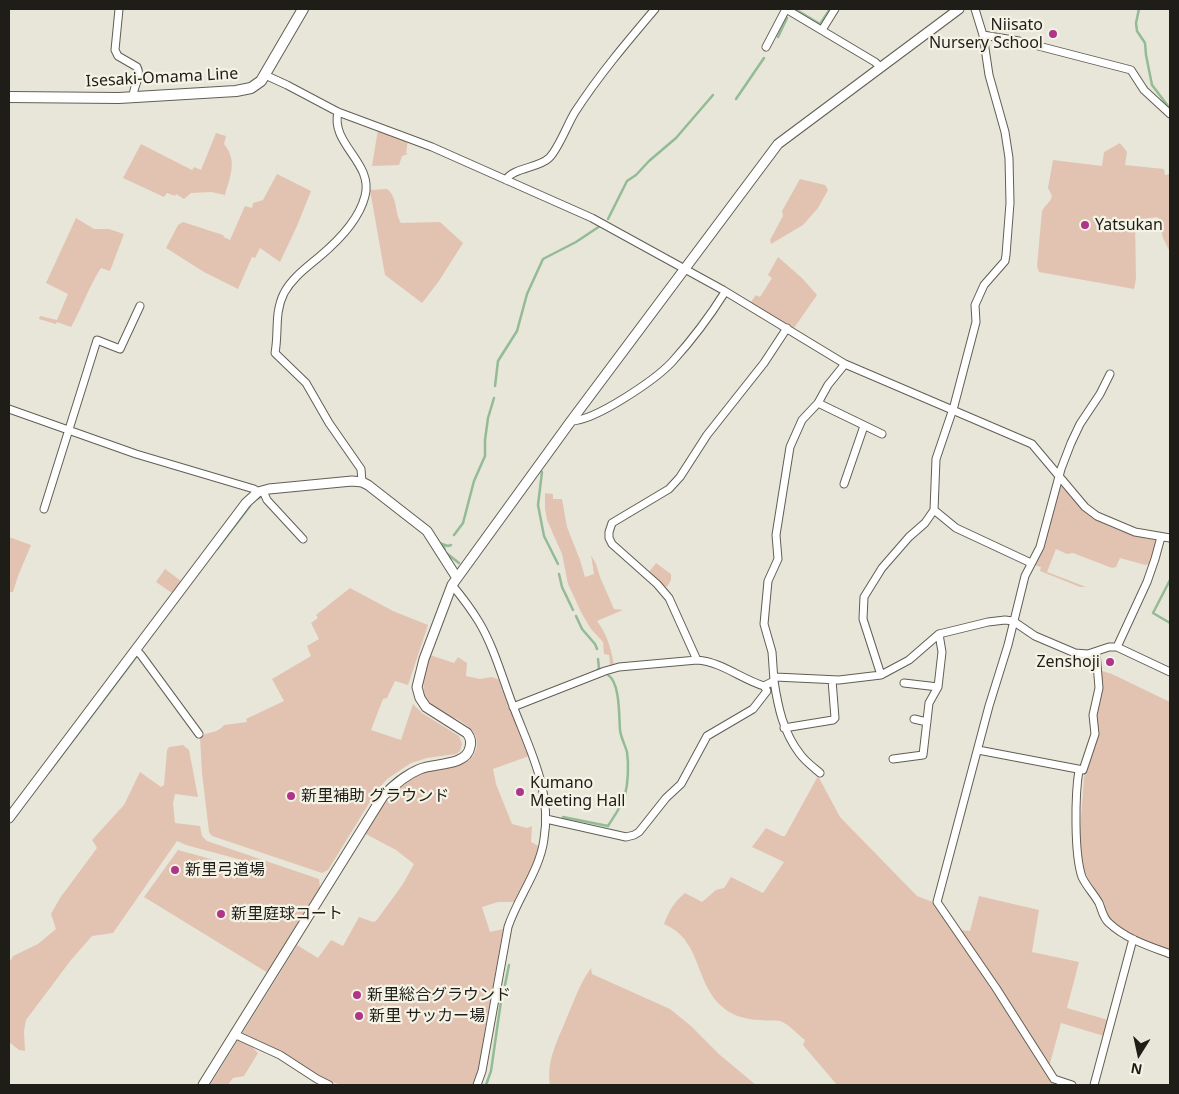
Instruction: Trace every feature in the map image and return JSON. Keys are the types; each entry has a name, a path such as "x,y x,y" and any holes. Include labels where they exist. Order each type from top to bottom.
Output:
{"main road":[{"name":"Isesaki-Omama Line","path":"9,97 133,97 244,90 258,84 265,75 303,9"}],"street":[{"path":"119,9 116,25 115,52 139,70 133,97"},
{"path":"506,180 510,175 544,162 551,156 586,95 619,51 655,9"},
{"path":"766,47 786,9 875,62 880,67"},
{"path":"822,30 835,9"},
{"path":"203,1085 383,796 396,783 411,773 433,765 460,760 469,752 471,739 467,733 426,707 420,698 417,687 420,669 444,602 455,582 571,421 778,144 958,9"},
{"path":"881,675 863,619 864,597 882,568 909,537 925,523 934,510 935,464 976,322 975,305 984,285 1005,261 1009,230 1009,158 1005,132 989,76 983,36 974,9"},
{"path":"983,36 1019,41 1131,70 1144,90 1170,114"},
{"path":"265,75 338,112 432,147 564,204 685,269 845,364 1032,444 1085,507 1096,516 1135,532 1166,538"},
{"path":"338,112 339,132 364,175 366,184 365,197 357,214 343,233 304,269 286,290 277,315 275,353 306,383 329,423 361,469 362,482"},
{"path":"571,421 580,421 617,403 663,370 701,326 725,292"},
{"path":"44,509 67,430 97,340 120,349 140,306"},
{"path":"697,660 669,598 612,544 609,538 610,527 618,519 669,489 680,477 707,435 764,363 787,328"},
{"path":"820,773 800,754 784,728 780,717 772,652 764,624 768,581 778,559 776,535 790,447 802,420 818,403 828,385 845,364"},
{"path":"1072,1085 1054,1079 996,988 937,902 1025,576 1040,547 1065,457 1080,424 1100,394 1110,374"},
{"path":"818,403 882,434"},
{"path":"9,408 136,454 260,491 352,481 362,482 376,489 427,531 480,623 493,652 542,785 546,820 541,853 512,913 508,926 482,1071 477,1085"},
{"path":"844,484 864,426"},
{"path":"260,491 303,539"},
{"path":"9,818 241,510 260,491"},
{"path":"934,510 956,528 1031,562"},
{"path":"1117,647 1170,529"},
{"path":"764,686 775,679 832,680 881,675 909,660 939,634 988,622 1005,620 1013,621 1035,636 1071,651 1082,654 1096,652 1109,647 1117,647 1170,672"},
{"path":"893,759 923,755 929,703 938,687 942,652 939,634"},
{"path":"136,650 199,734"},
{"path":"978,750 1083,770 1095,734 1093,720 1098,688 1096,652"},
{"path":"513,707 610,669 697,660 706,660 721,666 764,686 767,691 753,709 707,736 686,777 637,834 626,837 546,820"},
{"path":"784,728 833,720 835,718 832,680"},
{"path":"904,683 938,687"},
{"path":"914,719 927,722"},
{"path":"1079,770 1077,840 1083,879 1099,903 1106,919 1115,928 1133,939 1170,954"},
{"path":"1094,1085 1133,939"},
{"path":"234,1034 280,1055 316,1079 330,1085"}],"shaded area":[{"path":"378,129 408,140 406,153 408,154 402,156 399,165 372,166"},
{"path":"216,133 226,136 224,144 231,156 232,169 225,195 211,192 191,193 184,199 176,194 175,196 167,193 164,197 123,178 141,144 192,170 194,167 201,170"},
{"path":"1120,143 1127,152 1125,165 1164,169 1165,175 1170,174 1170,252 1163,238 1158,217 1135,220 1136,279 1134,289 1039,272 1037,266 1042,211 1052,196 1048,188 1053,160 1102,166 1104,152"},
{"path":"277,174 311,191 280,262 260,248 255,258 252,257 238,289 204,272 166,248 178,225 183,222 223,235 230,240 245,206 252,208 253,203 263,200"},
{"path":"800,179 825,185 828,190 818,208 803,225 771,244 770,240 783,216 782,211"},
{"path":"387,189 393,196 401,223 440,222 463,243 439,281 422,303 385,275 370,190"},
{"path":"76,218 94,229 109,229 124,234 110,271 101,268 71,327 39,319 40,316 57,320 68,294 46,283"},
{"path":"778,257 802,278 817,295 794,328 750,303 756,295 760,297 772,278 768,275"},
{"path":"1062,486 1083,509 1101,522 1128,533 1155,540 1149,564 1145,565 1120,558 1116,567 1112,568 1073,553 1067,554 1056,549 1047,572 1086,587 1080,587 1040,571 1041,567 1034,565 1043,547 1060,487"},
{"path":"545,493 553,494 553,499 562,499 567,527 585,577 594,574 591,555 614,609 623,610 597,621 608,641 614,665 610,665 609,655 604,654 603,642 591,629 568,584 562,554 547,520"},
{"path":"9,537 31,545 13,592 10,592 9,601"},
{"path":"656,563 671,574 671,580 667,587 661,585 649,572"},
{"path":"165,569 181,581 172,593 156,582"},
{"path":"350,588 393,611 428,625 408,685 395,681 387,698 383,699 371,730 401,740 413,704 422,713 459,736 462,744 460,751 456,754 427,758 411,763 387,779 376,792 328,870 322,873 212,836 209,832 200,737 219,730 224,725 247,722 246,719 284,701 272,679 311,656 307,646 319,639 311,623 318,618 316,615"},
{"path":"430,655 454,663 458,657 467,663 466,676 480,679 492,677 500,680 529,756 493,769 496,784 512,824 527,828 532,826 531,842 540,847 537,858 515,902 498,902 482,907 490,932 503,929 478,1070 473,1085 339,1084 322,1079 289,1056 249,1038 243,1032 297,945 318,958 331,940 343,946 359,917 373,922 376,921 403,884 414,864 396,850 364,833 386,801 399,787 415,776 462,764 470,759 475,752 477,739 471,729 459,720 435,708 426,697 424,676"},
{"path":"1099,670 1112,674 1170,702 1170,950 1129,933 1110,920 1104,903 1088,879 1081,860 1080,832 1084,777 1093,754 1098,733 1095,724 1101,684"},
{"path":"183,745 189,750 198,797 175,794 173,803 175,823 200,826 202,836 207,841 319,879 320,888 268,973 144,897 178,850 244,868 249,862 177,841 113,933 92,936 71,960 26,1020 24,1031 25,1051 19,1050 9,1042 9,963 13,956 38,944 56,929 51,914 60,898 97,848 92,840 124,805 140,772 161,787 164,785 167,750 169,747"},
{"path":"818,776 840,817 917,896 935,903 1051,1080 1064,1085 837,1085 803,1045 805,1040 787,1024 780,1021 744,1018 733,1014 719,1004 711,994 691,949 676,931 664,924 666,919 675,903 685,893 702,902 716,890 724,888 731,877 763,893 784,862 752,847 766,828 785,836"},
{"path":"979,896 1039,910 1032,952 1079,962 1067,1008 1108,1020 1104,1036 1061,1023 1049,1067 960,930 970,931"},
{"path":"591,968 592,974 670,1009 756,1085 550,1085 550,1067 554,1050 583,980"},
{"path":"238,1040 251,1046 258,1053 244,1076 233,1078 228,1085 210,1085"}],"waterway":[{"path":"795,9 820,24 830,9"},
{"path":"1139,9 1136,23 1137,31 1145,43 1152,85 1168,106"},
{"path":"778,37 787,18"},
{"path":"736,99 764,58"},
{"path":"608,219 627,181 676,138 713,95"},
{"path":"495,386 498,361 517,331 527,294 543,259 576,242 600,226"},
{"path":"454,535 463,523 474,481 485,456 488,418 494,398"},
{"path":"542,472 538,505 544,536 558,564"},
{"path":"255,500 261,497"},
{"path":"217,549 250,506"},
{"path":"440,543 444,547 445,552 459,563"},
{"path":"442,544 451,545"},
{"path":"559,574 562,587 573,610"},
{"path":"1170,580 1153,613 1170,623"},
{"path":"576,616 582,629 597,649"},
{"path":"49,772 136,657"},
{"path":"597,671 599,668 598,659"},
{"path":"563,817 608,826 625,795 628,774 627,752 621,736 617,692 612,679 608,675"},
{"path":"505,985 509,965"},
{"path":"486,1085 491,1071 502,994"}],"place":[{"name":"Niisato Nursery School","path":"1053,34"},
{"name":"Yatsukan","path":"1085,225"},
{"name":"Zenshoji","path":"1110,662"},
{"name":"Kumano Meeting Hall","path":"520,792"},
{"name":"新里補助 グラウンド","path":"291,796"},
{"name":"新里弓道場","path":"175,870"},
{"name":"新里庭球コート","path":"221,914"},
{"name":"新里総合グラウンド","path":"357,995"},
{"name":"新里 サッカー場","path":"359,1016"}]}
